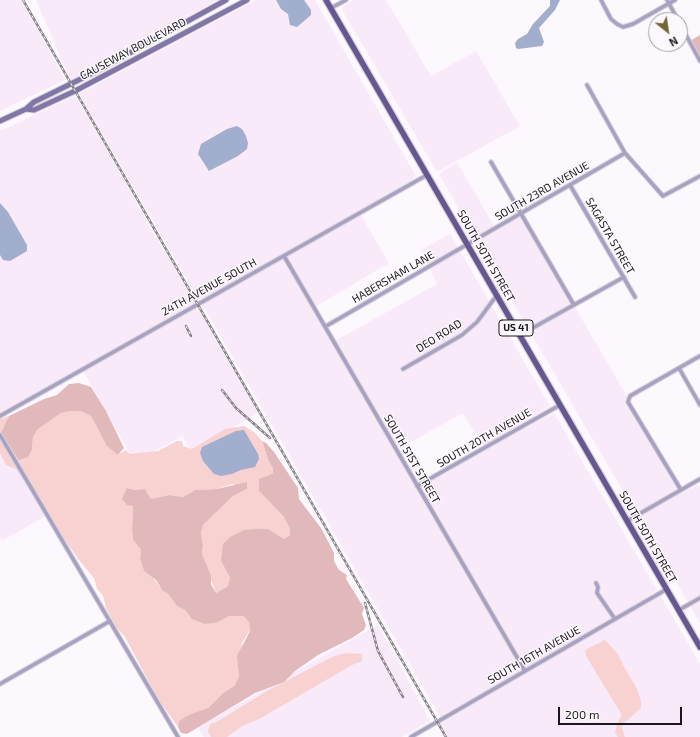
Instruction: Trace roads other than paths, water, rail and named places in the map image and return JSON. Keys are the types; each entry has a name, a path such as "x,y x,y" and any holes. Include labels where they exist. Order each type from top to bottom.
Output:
{"main road":[{"name":"CAUSEWAY BOULEVARD","path":"0,121 26,109 34,102 97,71 226,0"},
{"name":"CAUSEWAY BOULEVARD","path":"26,109 34,110 136,59 247,0"},
{"name":"SOUTH 50TH STREET","path":"326,0 700,647"},
{"path":"136,59 143,51 179,32 180,26"}],"street":[{"path":"331,8 346,0"},
{"path":"601,0 611,19 616,24 623,27 633,24 668,2 675,0"},
{"path":"668,2 674,12"},
{"path":"688,39 700,61"},
{"path":"587,85 625,153 663,196 700,176"},
{"name":"SOUTH 23RD AVENUE","path":"467,244 625,153"},
{"path":"491,162 574,305"},
{"name":"24TH AVENUE SOUTH","path":"0,416 428,175"},
{"name":"SAGASTA STREET","path":"570,185 636,297"},
{"name":"HABERSHAM LANE","path":"328,325 467,244"},
{"name":"SOUTH 51ST STREET","path":"284,256 525,671"},
{"path":"520,335 624,277"},
{"name":"DEO ROAD","path":"403,369 462,335 476,322 497,295"},
{"path":"681,490 628,402 630,396 700,356"},
{"path":"679,368 700,406"},
{"name":"SOUTH 20TH AVENUE","path":"417,486 560,405"},
{"path":"0,435 178,737"},
{"path":"627,521 700,479"},
{"path":"596,583 598,587 597,593 615,619"},
{"name":"SOUTH 16TH AVENUE","path":"411,737 667,589"},
{"path":"679,610 700,598"},
{"path":"0,684 110,621"}],"water":[{"path":"276,0 304,0 311,10 311,15 297,27 290,25 288,14 281,9"},
{"path":"550,0 560,0 555,10 539,28 544,42 542,46 516,48 515,43 518,39 527,34 533,24 550,6"},
{"path":"237,126 242,129 246,136 248,143 247,149 238,156 209,171 198,154 201,144 227,129"},
{"path":"0,203 8,212 27,245 27,251 10,261 3,260 0,255"},
{"path":"244,430 258,454 259,459 255,467 221,476 214,474 203,461 200,453 202,447 236,431"}],"railway":[{"path":"23,0 446,737"},
{"path":"186,326 191,336"},
{"path":"222,390 236,408 270,438"},
{"path":"365,603 378,651 403,697"}]}
